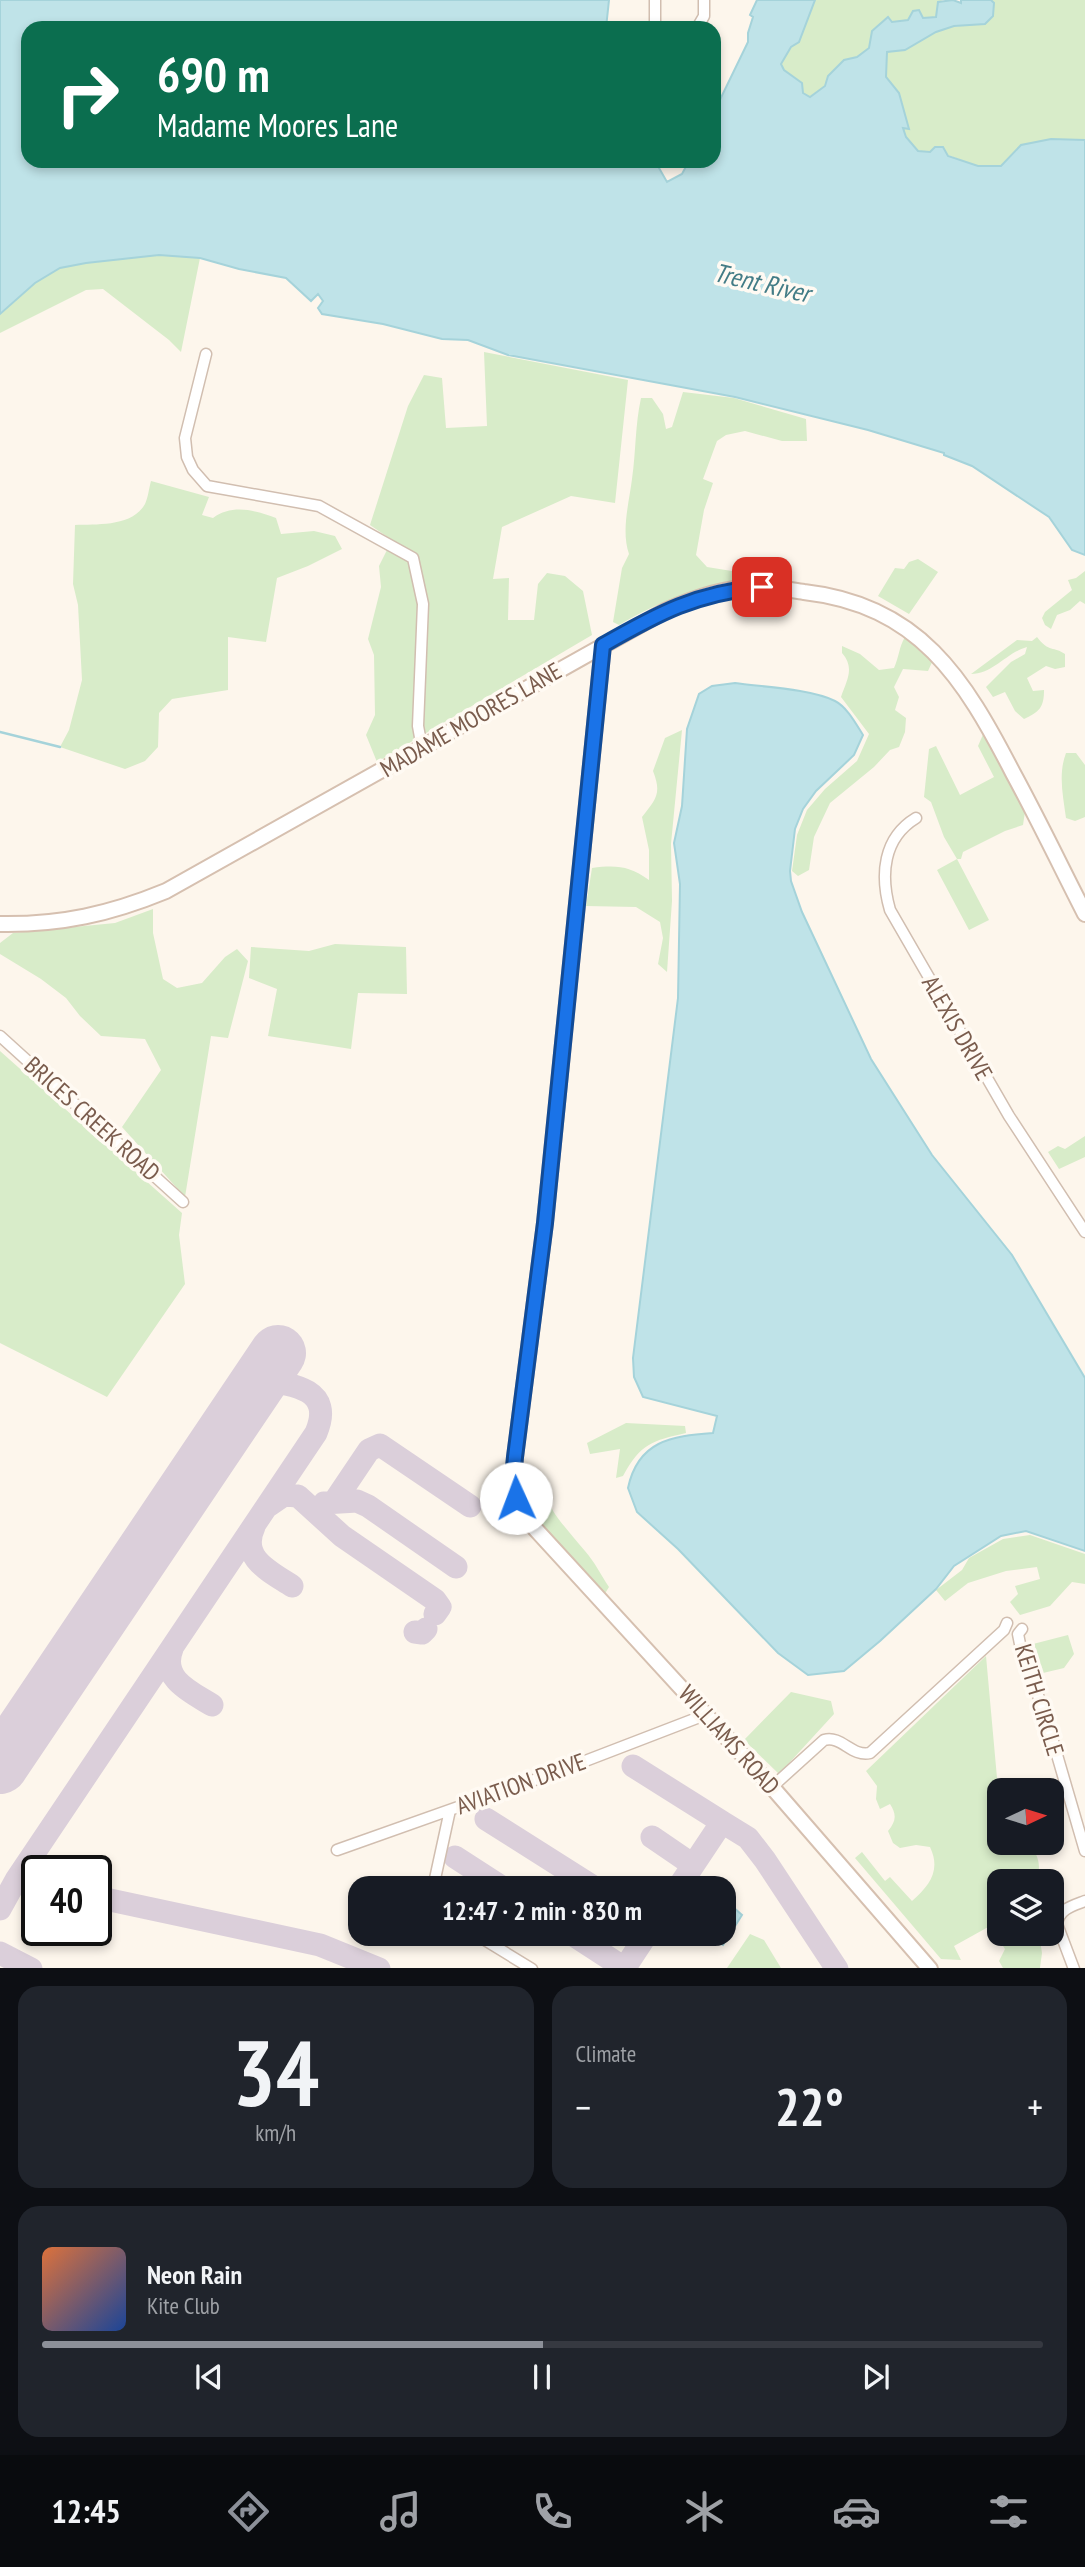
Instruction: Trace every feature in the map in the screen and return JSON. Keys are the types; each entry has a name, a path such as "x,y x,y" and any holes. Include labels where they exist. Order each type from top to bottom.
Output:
{"street":[{"path":"655,0 655,21"},
{"path":"701,21 704,16 704,0"},
{"path":"206,354 185,438 187,457 193,470 207,485 319,506 413,558 423,604 418,726 422,748"},
{"name":"MADAME MOORES LANE","path":"0,924 40,924 82,918 125,908 166,891 665,611 713,594 762,587 834,595 856,602 898,623 941,659 976,704 1085,914"},
{"name":"WILLIAMS ROAD","path":"603,645 545,1223 515,1457 514,1491 524,1515 772,1787 929,1968"},
{"name":"ALEXIS DRIVE","path":"916,818 908,822 894,838 887,853 884,885 890,910 1009,1116 1085,1233"},
{"name":"BRICES CREEK ROAD","path":"0,1036 183,1202"},
{"path":"772,1787 824,1740 837,1740 855,1752 870,1753 1004,1630 1007,1623"},
{"name":"KEITH CIRCLE","path":"1022,1629 1018,1634 1020,1644 1048,1724 1085,1852"},
{"name":"AVIATION DRIVE","path":"337,1850 554,1773 704,1713"},
{"path":"436,1876 450,1810"},
{"path":"1074,1968 1056,1924 1066,1908 1085,1901"},
{"path":"495,1946 530,1968"}],"green space":[{"path":"815,0 943,0 938,2 936,17 923,18 913,11 908,20 892,23 888,17 870,48 857,57 844,60 828,76 825,86 809,97 803,93 801,83 783,70 781,64 791,47 799,41"},
{"path":"991,0 1085,0 1085,140 1051,139 1021,145 1001,166 978,166 948,155 918,151 906,137 903,128 908,129 886,77 887,52 910,47 945,29 985,24 994,3"},
{"path":"159,255 200,258 181,352 103,289 86,290 0,333 0,314 44,276 85,262"},
{"path":"484,352 628,380 615,503 571,496 502,527 493,579 509,578 508,620 534,620 538,584 547,573 565,576 583,591 592,635 377,762 366,735 375,715 374,655 368,639 381,587 379,566 392,540 370,525 408,406 424,375 442,378 446,428 487,426"},
{"path":"683,392 734,398 806,419 807,441 782,441 745,431 726,435 717,441 703,479 713,483 704,510 696,555 707,567 738,572 742,579 678,596 619,625 613,622 622,568 629,554 626,517 641,398 652,398 663,414 666,429 672,427"},
{"path":"151,481 209,497 202,515 213,518 236,510 260,513 276,518 281,534 314,531 335,536 342,549 277,578 266,642 228,637 228,690 172,699 159,713 158,747 145,761 125,769 60,747 69,730 82,680 78,605 73,584 75,525 113,523 132,517 145,504"},
{"path":"918,559 938,572 909,614 878,596 895,568 904,569 909,562"},
{"path":"1085,571 1085,604 1080,601 1070,610 1057,615 1051,629 1045,625 1042,618 1045,612 1072,590 1068,580"},
{"path":"905,637 912,639 934,658 928,671 903,669 894,687 899,697 895,710 906,718 905,732 899,747 890,750 874,767 830,803 814,837 809,870 798,876 792,871 797,835 807,810 825,789 857,761 869,734 841,697 849,669 842,646 860,654 879,670 894,668"},
{"path":"1037,637 1048,647 1065,654 1065,667 1055,669 1046,666 1027,678 1033,691 1044,690 1044,696 1040,709 1024,719 1015,711 1005,692 993,697 986,687 1011,662 1025,654 1027,647 986,671 971,674 1017,640 1032,641"},
{"path":"682,730 671,844 672,901 667,972 658,964 663,938 660,922 636,907 586,906 592,868 622,868 649,880 649,850 642,817 656,796 657,785 653,771 665,738"},
{"path":"985,730 1026,805 1023,825 963,852 961,859 957,859 944,837 931,802 924,797 929,749 936,746 960,795 994,777 978,746"},
{"path":"1066,753 1076,753 1085,765 1085,817 1075,821 1066,818 1062,777"},
{"path":"957,859 989,920 969,930 937,870"},
{"path":"153,909 153,933 163,979 177,988 202,983 225,957 237,949 248,961 228,1038 211,1036 185,1197 122,1127 161,1070 145,1039 101,1036 66,998 0,954 0,943 13,933 115,923"},
{"path":"335,944 406,947 407,994 358,993 351,1049 268,1036 277,989 249,978 251,947 309,951"},
{"path":"0,1051 182,1213 179,1235 185,1284 107,1397 0,1343"},
{"path":"1085,1136 1085,1157 1059,1169 1048,1152 1058,1146 1065,1149"},
{"path":"626,1423 685,1426 686,1433 648,1445 636,1456 623,1476 616,1478 620,1449 590,1454 587,1443"},
{"path":"522,1468 535,1468 554,1513 591,1559 609,1587 604,1595 529,1509 523,1487"},
{"path":"1030,1535 1085,1554 1085,1584 1072,1582 1050,1606 1020,1615 1010,1602 1018,1594 1015,1586 1040,1579 1037,1567 1006,1571 968,1583 945,1601 936,1590 962,1570 969,1558 1003,1539"},
{"path":"1068,1635 1074,1654 1064,1668 1043,1673 1033,1644"},
{"path":"986,1656 997,1778 987,1778 987,1855 1036,1855 1039,1866 1038,1869 987,1869 987,1928 954,1946 961,1960 941,1959 855,1858 862,1852 885,1881 890,1877 912,1901 929,1883 934,1870 930,1847 916,1845 900,1848 893,1843 888,1831 894,1821 894,1811 890,1804 880,1809 876,1799 877,1786 866,1771"},
{"path":"791,1692 831,1701 834,1714 779,1774 744,1740"},
{"path":"750,1934 764,1940 781,1968 727,1968"},
{"path":"1003,1946 1041,1946 1040,1968 1003,1968 999,1961 1005,1949"}],"water":[{"name":"Trent River","path":"0,0 609,0 607,21 21,21 21,168 659,168 667,182 682,174 685,168 721,168 721,98 748,42 753,17 750,15 757,0 815,0 799,42 791,47 781,64 784,70 802,83 803,93 810,97 825,86 828,76 844,60 857,57 869,48 872,31 888,17 892,22 908,20 913,11 919,10 923,18 936,17 938,2 991,0 994,3 993,16 985,24 954,26 936,32 905,50 887,52 886,77 899,93 909,129 903,128 906,137 918,151 930,152 935,147 943,147 948,156 978,166 1001,166 1021,145 1051,139 1085,140 1085,555 1072,550 1049,517 972,466 944,453 868,430 735,397 508,355 468,340 442,339 383,324 322,314 318,308 323,301 318,294 311,301 286,278 200,258 159,255 60,268 35,283 0,314"},
{"path":"735,683 800,691 835,701 847,711 863,735 854,755 816,791 803,809 795,829 791,881 802,912 871,1059 932,1155 1012,1255 1085,1378 1085,1551 1026,1531 1001,1536 954,1566 936,1589 844,1671 808,1675 778,1653 678,1549 637,1512 628,1488 633,1472 648,1451 670,1439 713,1433 717,1416 643,1397 634,1377 633,1358 678,998 680,884 674,843 682,806 687,729 699,694 712,686"},
{"path":"736,1910 742,1915 736,1924"}],"waterway":[{"path":"0,732 60,747"}],"taxiway":[{"path":"0,1909 16,1880 316,1433 320,1406 315,1398 296,1387 260,1380"},
{"path":"334,1502 369,1450 380,1445 470,1506"},
{"path":"268,1506 284,1495 298,1496 342,1536 435,1600 440,1607 435,1614"},
{"path":"324,1503 357,1501 368,1506 456,1567"},
{"path":"254,1527 250,1538 254,1556 267,1569 292,1586"},
{"path":"415,1632 422,1633 426,1629"},
{"path":"172,1649 169,1659 174,1676 187,1689 212,1705"},
{"path":"633,1766 722,1822 686,1876"},
{"path":"486,1819 576,1876"},
{"path":"722,1822 748,1838 836,1968"},
{"path":"652,1837 693,1865"},
{"path":"455,1857 484,1876"},
{"path":"112,1900 320,1945 377,1968"},
{"path":"590,1946 624,1968"},
{"path":"625,1968 639,1946"},
{"path":"0,1953 29,1968"}],"runway":[{"path":"0,1766 278,1353"}],"route":[{"path":"516,1498 513,1477 515,1457 545,1223 603,645 688,601 737,589 762,587"}]}
